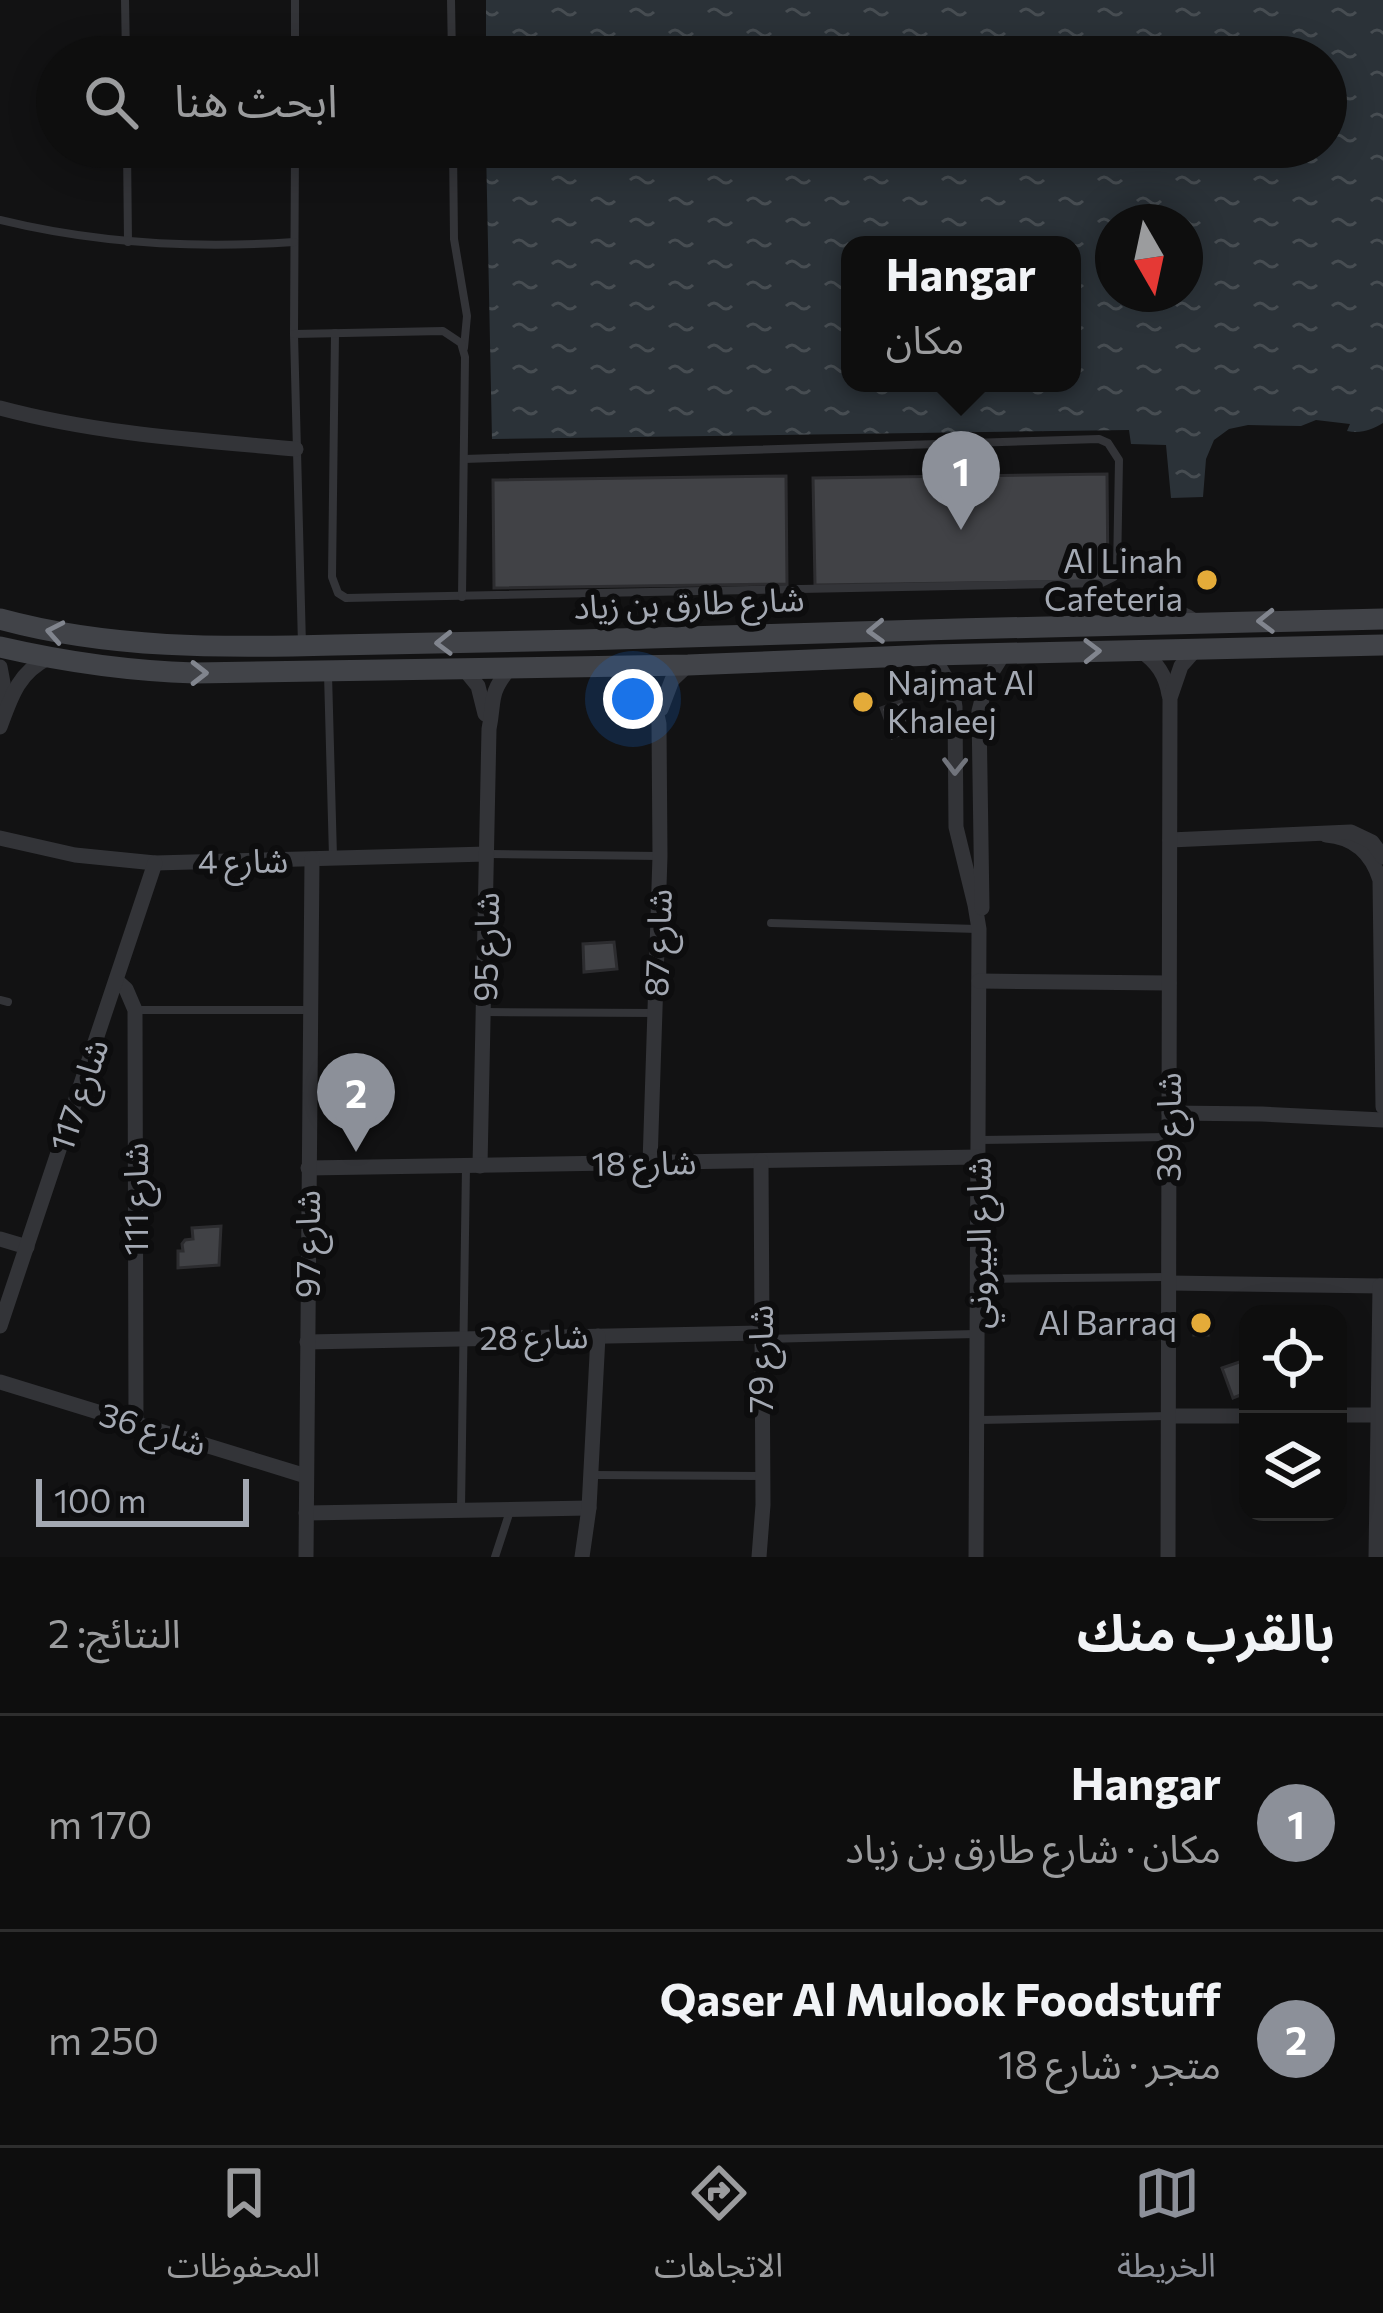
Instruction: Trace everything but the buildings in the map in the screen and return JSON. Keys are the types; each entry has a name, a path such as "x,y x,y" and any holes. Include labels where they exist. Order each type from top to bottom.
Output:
{"main road":[{"name":"شارع طارق بن زياد","path":"0,619 128,643 302,646 1383,619"},
{"path":"509,669 510,642"},
{"name":"شارع طارق بن زياد","path":"0,647 120,670 328,672 1383,645"}],"street":[{"path":"0,408 134,435 296,449"},
{"name":"شارع 39","path":"1168,1557 1170,698 1180,666 1196,649"},
{"path":"1140,650 1164,675 1170,698"},
{"name":"شارع البيروني","path":"976,1557 982,884 979,711 987,680 1004,653"},
{"name":"شارع البيروني","path":"932,655 944,670 956,707 956,827 979,929"},
{"path":"0,727 20,680 48,658"},
{"name":"شارع 87","path":"659,724 667,690 688,665"},
{"path":"0,667 0,707"},
{"name":"شارع 87","path":"630,667 652,691 659,724 660,856 650,1162"},
{"name":"شارع 95","path":"473,1166 485,1012 488,729 494,689 509,669"},
{"name":"شارع 95","path":"465,670 482,694 488,729"},
{"path":"1170,839 1351,832 1377,837 1383,857"},
{"path":"1327,835 1348,840 1365,852 1383,892 1383,1107"},
{"name":"شارع 4","path":"0,838 75,855 155,863 488,854"},
{"name":"شارع 97","path":"306,1557 312,860"},
{"name":"شارع 117","path":"0,1326 155,863"},
{"path":"117,981 135,1010"},
{"path":"979,982 1169,983"},
{"name":"شارع 111","path":"135,1010 136,1424"},
{"path":"1169,1113 1383,1120"},
{"name":"شارع 18","path":"308,1168 761,1161 979,1149"},
{"name":"شارع 79","path":"759,1557 761,1161"},
{"path":"0,1239 27,1247"},
{"path":"1169,1280 1382,1286 1376,1557"},
{"path":"582,1557 598,1336"},
{"name":"شارع 28","path":"307,1342 761,1336"},
{"name":"شارع 36","path":"0,1382 306,1476"},
{"path":"1347,1415 1378,1415"},
{"path":"1168,1416 1239,1416"},
{"path":"306,1513 589,1508"}],"lane":[{"path":"125,0 126,36"},
{"path":"295,0 295,36"},
{"path":"451,0 452,36"},
{"path":"127,168 128,242"},
{"path":"295,168 302,646"},
{"path":"454,168 456,254 467,316 463,597"},
{"path":"0,220 76,237 128,242 183,246 294,242"},
{"path":"295,334 443,331 457,337 464,349"},
{"path":"335,333 333,586 346,598 1102,583 1117,571 1119,460 1108,443 1089,438 464,459"},
{"path":"328,672 333,859"},
{"path":"488,854 660,856"},
{"path":"771,923 979,929"},
{"path":"135,1010 310,1010"},
{"path":"485,1012 656,1013"},
{"path":"979,1149 1169,1137"},
{"path":"461,1510 473,1166"},
{"path":"978,1279 1169,1280"},
{"path":"761,1336 978,1334"},
{"path":"978,1420 1168,1416"},
{"path":"591,1475 762,1477"},
{"path":"495,1557 510,1509"}],"water":[{"path":"486,0 1383,0 1383,423 1357,432 1347,431 1350,424 1316,420 1301,426 1229,429 1214,440 1206,459 1203,497 1171,498 1166,445 1131,444 1129,430 492,439 486,168 1347,168 1347,36 486,36"}],"place":[{"name":"Hangar","path":"961,530"},
{"name":"Al Linah Cafeteria","path":"1207,580"},
{"name":"Najmat Al Khaleej","path":"863,702"},
{"name":"Qaser Al Mulook Foodstuff","path":"356,1152"},
{"name":"Al Barraq","path":"1201,1323"}]}
